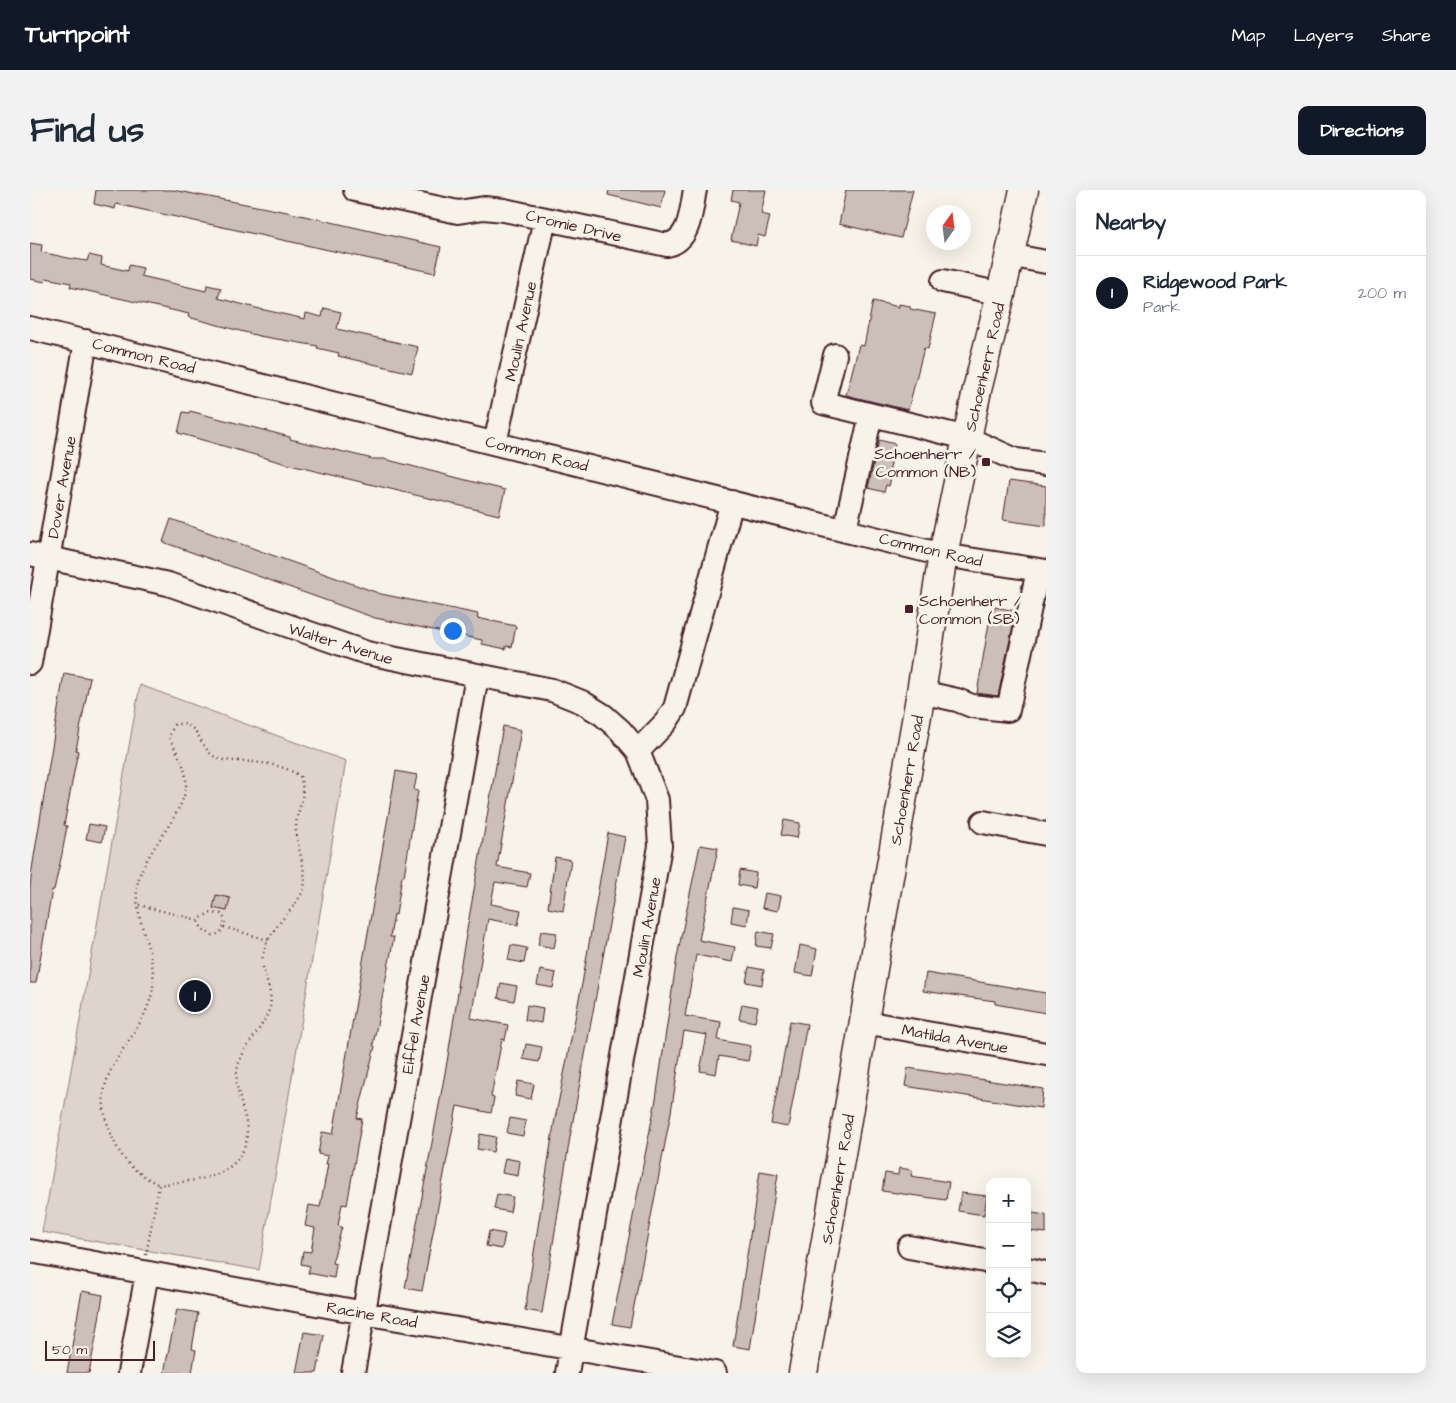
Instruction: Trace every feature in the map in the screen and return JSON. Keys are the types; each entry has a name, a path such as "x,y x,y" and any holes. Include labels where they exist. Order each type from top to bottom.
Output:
{"main road":[{"name":"Schoenherr Road","path":"803,1373 943,555 967,438 1024,190"}],"street":[{"name":"Cromie Drive","path":"355,190 453,211 497,208 663,245 675,243 686,230 695,190"},
{"name":"Moulin Avenue","path":"495,443 544,219"},
{"path":"1009,255 1046,262"},
{"path":"943,281 1001,294"},
{"name":"Common Road","path":"30,328 943,555 1042,571"},
{"name":"Dover Avenue","path":"30,663 39,556 86,341"},
{"path":"835,355 823,403 967,438 1016,460 1046,464"},
{"path":"844,529 871,415"},
{"path":"638,751 666,722 675,708 732,502"},
{"name":"Walter Avenue","path":"39,556 168,584 367,653 552,690 582,702 603,715 620,730 638,751"},
{"path":"921,692 957,700 972,706 1008,710 1042,571"},
{"name":"Eiffel Avenue","path":"353,1373 477,676"},
{"name":"Moulin Avenue","path":"567,1373 660,846 657,800 638,751"},
{"path":"983,822 1046,834"},
{"name":"Matilda Avenue","path":"864,1022 1046,1054"},
{"path":"909,1247 986,1261"},
{"name":"Racine Road","path":"30,1251 146,1264 364,1312 714,1373"},
{"path":"129,1373 146,1264"},
{"path":"1031,1270 1046,1273"}],"path":[{"path":"186,724 194,729 207,750 215,757 226,760 272,764 288,768 300,776 305,790 296,824 304,888 268,940 262,957 272,999 269,1011 243,1053 236,1076 248,1133 241,1156 225,1170 211,1177 159,1185 137,1173 125,1162 106,1120 102,1092 110,1072 144,1014 152,995 153,974 139,905 138,881 147,860 167,829 182,798 187,780 183,766 169,737 174,725 186,724"},
{"path":"139,905 198,920 209,913 221,914 225,919 224,928 222,932 214,936 202,929 198,920"},
{"path":"224,928 268,940"},
{"path":"146,1264 159,1185"}],"shaded area":[{"path":"140,685 346,761 259,1270 42,1232"}],"building":[{"path":"96,190 173,190 287,212 441,247 435,273 116,204 115,209 94,204"},
{"path":"609,190 665,190 661,208 608,195"},
{"path":"733,190 766,190 761,214 770,216 765,237 758,235 756,246 731,240 739,202 731,200"},
{"path":"846,190 913,190 901,238 839,224"},
{"path":"30,243 42,245 41,252 68,258 87,261 89,255 102,258 101,265 128,271 129,265 143,268 141,276 206,291 207,285 221,288 218,298 305,319 306,313 322,317 324,308 341,312 337,329 418,347 412,373 338,356 339,353 317,348 318,346 259,336 188,317 189,314 70,287 71,283 46,278 45,282 30,279"},
{"path":"873,301 899,307 899,304 910,306 910,309 936,314 928,349 924,348 908,410 846,395 859,345 864,346"},
{"path":"190,411 290,437 290,439 373,459 384,459 505,490 499,515 290,465 178,433 183,412 189,413"},
{"path":"879,440 895,444 889,473 892,474 889,486 886,485 884,492 868,488"},
{"path":"1009,481 1046,486 1046,526 1003,520"},
{"path":"171,519 381,594 478,614 477,618 516,626 512,647 506,646 506,649 482,644 482,640 375,618 163,542"},
{"path":"995,607 1016,611 998,696 977,693 989,623 992,623"},
{"path":"64,673 90,678 64,825 67,826 62,854 54,890 52,890 36,983 30,983 30,889 32,869"},
{"path":"503,726 521,730 497,867 530,873 527,887 495,882 491,904 521,910 518,925 488,919 471,1018 508,1025 505,1040 502,1039 491,1097 494,1098 491,1113 457,1106 422,1291 405,1288 447,1062 459,986 457,986"},
{"path":"396,771 417,775 414,790 418,791 404,876 402,876 396,915 394,914 390,937 394,937 373,1045 375,1046 357,1118 362,1119 347,1205 342,1204 338,1226 342,1227 332,1263 336,1264 334,1278 308,1273 310,1266 301,1264 303,1251 311,1252 315,1228 305,1226 309,1205 320,1207 328,1156 318,1154 322,1132 333,1134"},
{"path":"784,820 800,823 797,838 781,835"},
{"path":"89,824 105,827 102,842 86,839"},
{"path":"608,833 625,837 570,1137 542,1313 525,1310 554,1124 582,984"},
{"path":"700,845 718,848 699,940 735,947 732,962 696,955 685,1016 721,1022 718,1040 751,1046 748,1061 719,1056 716,1074 700,1071 707,1035 684,1031 671,1112 630,1327 612,1324 656,1099 677,957"},
{"path":"555,857 571,860 563,911 548,908"},
{"path":"740,870 756,873 754,888 738,885"},
{"path":"765,893 781,896 778,911 762,908"},
{"path":"216,895 230,898 227,911 213,908"},
{"path":"733,907 749,910 747,925 731,922"},
{"path":"541,931 557,933 554,948 538,945"},
{"path":"758,931 774,934 771,948 756,946"},
{"path":"511,945 527,948 524,963 508,960"},
{"path":"800,945 817,949 812,976 795,973"},
{"path":"749,967 764,970 762,985 746,982"},
{"path":"540,970 556,973 553,988 537,985"},
{"path":"926,973 1046,993 1046,1013 995,1004 995,1001 923,991"},
{"path":"501,983 517,986 514,1001 498,998"},
{"path":"742,1004 758,1007 755,1022 739,1019"},
{"path":"527,1005 543,1008 541,1023 525,1020"},
{"path":"790,1021 807,1024 788,1127 771,1124"},
{"path":"526,1044 542,1047 539,1062 523,1059"},
{"path":"908,1068 1043,1089 1041,1108 905,1086"},
{"path":"518,1081 534,1084 531,1099 515,1096"},
{"path":"510,1118 526,1121 523,1136 507,1133"},
{"path":"480,1134 496,1137 493,1152 477,1149"},
{"path":"505,1158 520,1161 518,1176 502,1173"},
{"path":"899,1168 912,1170 911,1176 949,1182 946,1200 882,1191 885,1173 898,1175"},
{"path":"760,1171 778,1174 750,1349 733,1346"},
{"path":"961,1193 986,1196 984,1215 958,1211"},
{"path":"497,1194 513,1197 510,1212 494,1209"},
{"path":"1032,1213 1046,1215 1046,1233 1031,1231"},
{"path":"489,1231 505,1234 502,1249 486,1246"},
{"path":"82,1291 103,1295 97,1332 89,1373 67,1373"},
{"path":"177,1309 198,1313 192,1349 196,1350 192,1373 164,1373"},
{"path":"304,1332 324,1335 317,1373 296,1373"}],"place":[{"name":"Schoenherr / Common (NB)","path":"986,462"},
{"name":"Schoenherr / Common (SB)","path":"909,609"},
{"name":"Ridgewood Park","path":"195,996"}]}
